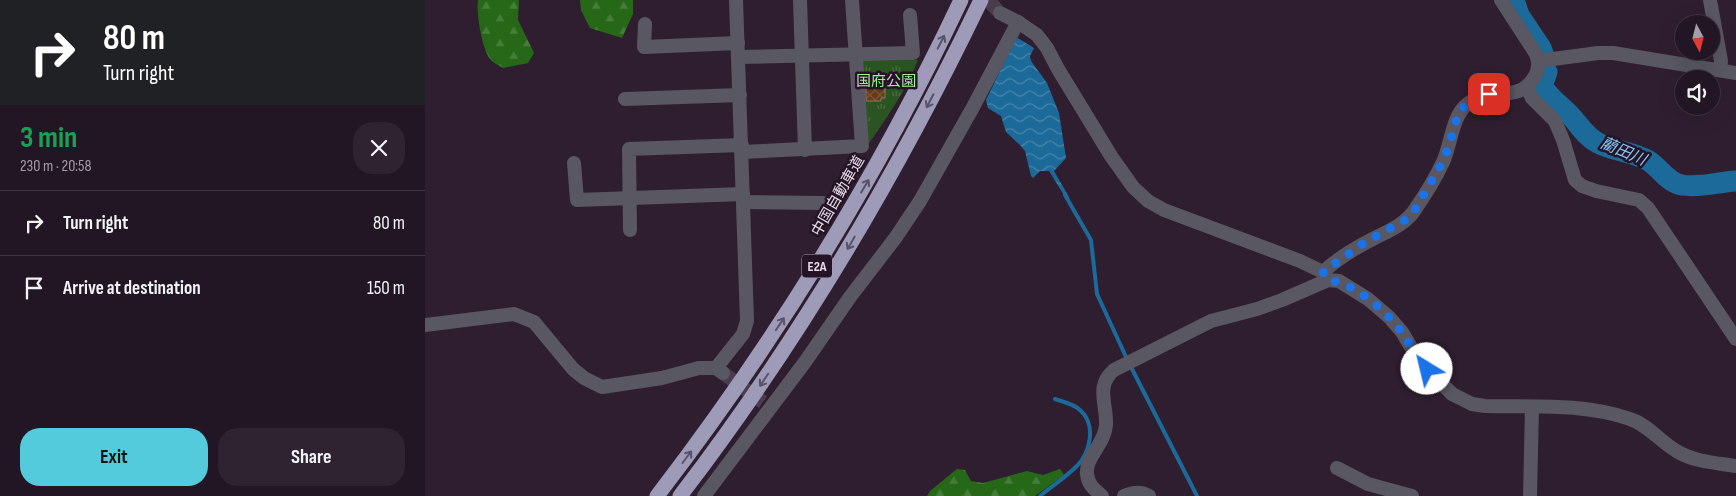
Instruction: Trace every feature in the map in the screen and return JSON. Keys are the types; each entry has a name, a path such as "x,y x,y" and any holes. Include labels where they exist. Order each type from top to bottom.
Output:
{"highway":[{"name":"中国自動車道","path":"657,496 743,380 826,252 880,159 961,0"},
{"name":"E2A","path":"680,496 758,388 840,263 927,108 981,0"}],"street":[{"path":"425,325 514,314 534,322 573,369 584,378 602,387 662,378 699,368 720,370 743,334 747,321 736,0"},
{"path":"800,0 805,150"},
{"path":"630,230 629,149 742,148 805,150 862,146 852,0"},
{"path":"1102,496 1092,488 1088,481 1087,466 1104,437 1106,425 1103,385 1107,376 1113,370 1211,321 1257,309 1282,300 1326,276 1354,250 1396,226 1410,215 1442,163 1457,117 1464,107 1475,98 1489,94 1518,92 1527,88 1537,71 1538,61 1536,54 1501,0"},
{"path":"1710,0 1721,61 1720,70"},
{"path":"1000,13 1037,35 1047,48 1111,156 1133,187 1148,201 1164,210 1263,247 1339,281 1361,294 1389,317 1402,332 1418,359 1452,394 1463,401 1485,406 1584,409 1631,419 1641,424 1665,444 1681,454 1736,466"},
{"path":"645,24 644,47 738,50 802,55 913,53 910,15"},
{"path":"705,496 767,405 896,237 920,201 1018,22"},
{"path":"1538,61 1598,53 1613,53 1736,73"},
{"path":"1527,88 1531,98 1555,121 1575,180 1583,186 1596,191 1639,200 1648,208 1736,339"},
{"path":"625,98 740,94"},
{"path":"574,163 577,200 743,198 823,203"},
{"path":"1530,496 1532,407"},
{"path":"1337,468 1368,484 1412,496"},
{"path":"1124,496 1135,492 1144,493 1149,496"}],"green space":[{"path":"478,0 519,0 518,20 534,53 528,63 503,68 490,59 484,47 480,30"},
{"path":"580,0 633,0 633,14 622,38 590,28 581,10"},
{"name":"国府公園","path":"918,60 901,95 865,149 863,61"},
{"path":"957,469 965,470 971,481 983,483 1027,471 1043,475 1060,469 1064,475 1035,496 927,496 930,491"}],"water":[{"path":"1018,38 1034,48 1030,56 1031,61 1047,83 1059,113 1066,158 1054,171 1069,197 1067,200 1049,171 1040,171 1033,178 1031,176 1025,151 1006,132 1001,116 988,108 986,100 1014,42"}],"building":[{"path":"866,88 885,88 885,98 881,98 881,101 866,101"}],"waterway":[{"name":"藺田川","path":"1514,0 1519,15 1541,48 1544,56"},
{"name":"藺田川","path":"1547,72 1542,86 1545,91 1594,141 1649,161 1677,184 1695,186 1736,181"},
{"path":"1065,195 1091,240 1097,294 1127,359"},
{"path":"1131,367 1197,496"},
{"path":"1040,496 1077,466 1082,460 1090,438 1089,423 1080,410 1055,399"}],"tunnel":[{"path":"988,0 1000,13"},
{"path":"723,373 763,402"}],"route":[{"path":"1427,369 1418,359 1402,332 1389,317 1368,299 1339,281 1328,280 1323,272 1364,243 1407,219 1414,211 1442,163 1457,117 1464,107 1475,98 1489,94"}]}
